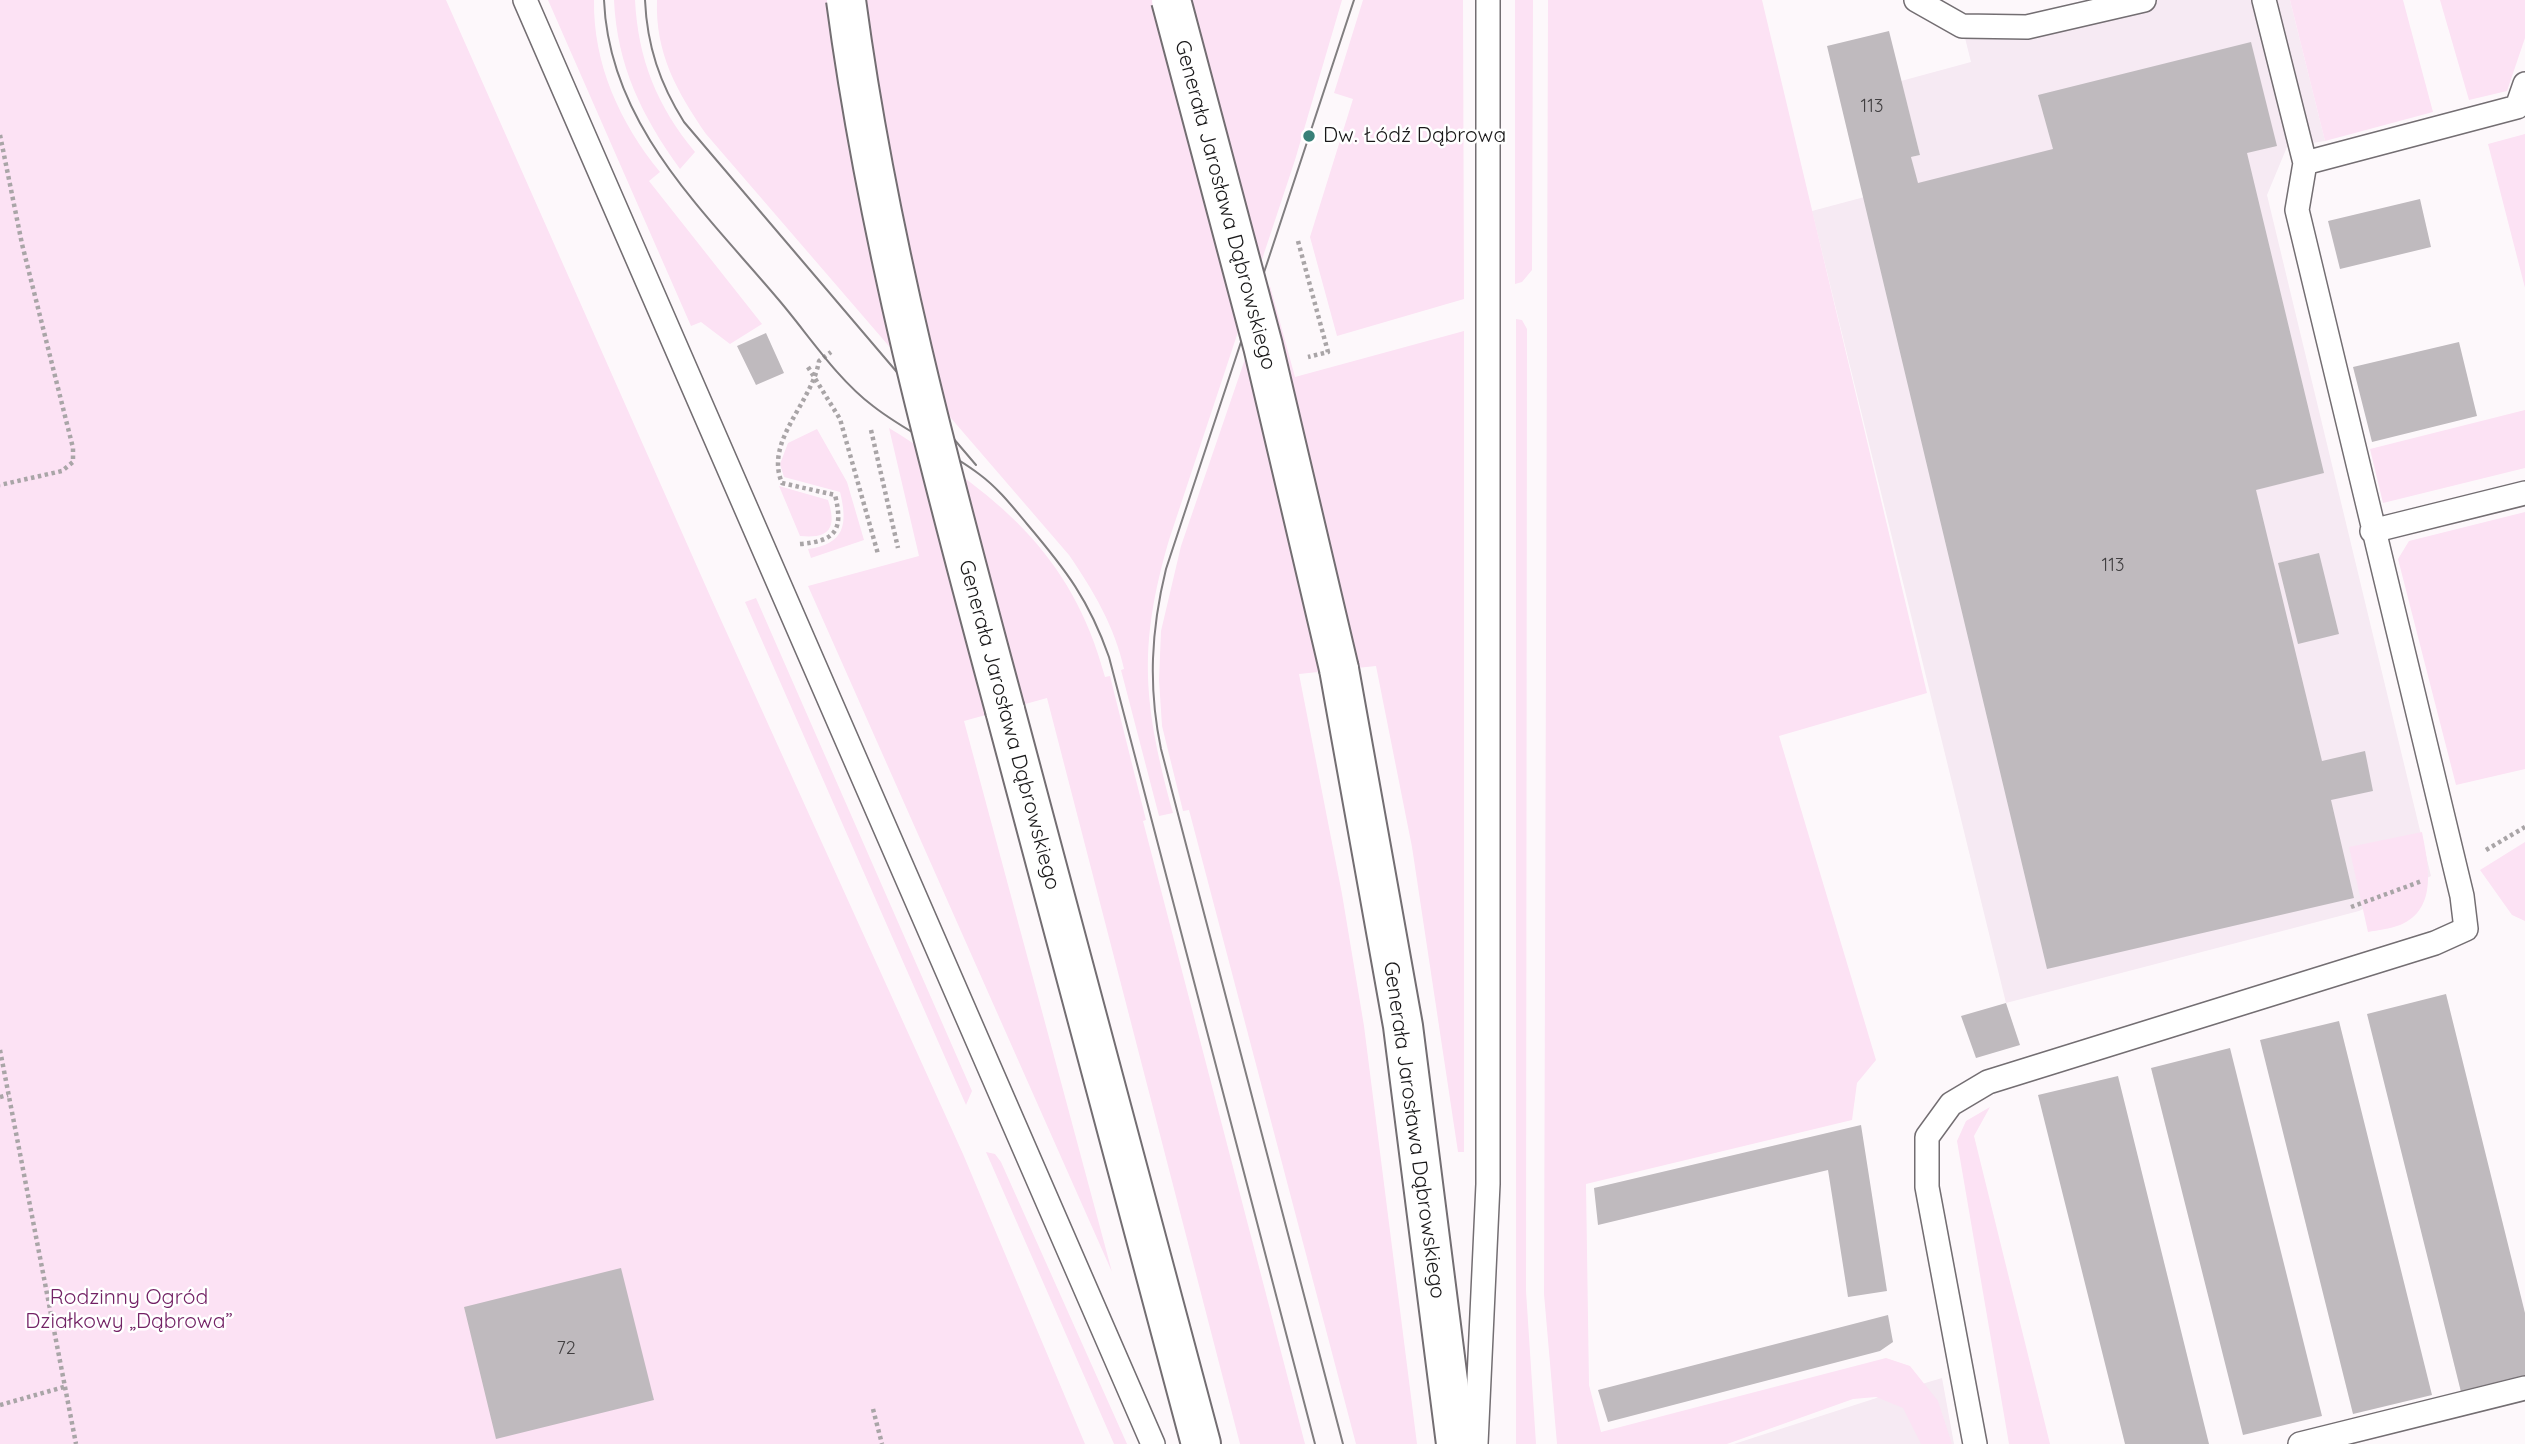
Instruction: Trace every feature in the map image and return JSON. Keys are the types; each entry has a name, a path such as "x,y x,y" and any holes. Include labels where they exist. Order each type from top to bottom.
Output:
{"main road":[{"name":"Generała Jarosława Dąbrowskiego","path":"846,0 898,290 947,495 1201,1444"},
{"name":"Generała Jarosława Dąbrowskiego","path":"1171,0 1263,346 1339,669 1403,1026 1456,1444"}],"lane":[{"path":"525,0 1153,1444"},
{"path":"1476,1444 1488,1184 1488,0"},
{"path":"1916,0 1962,26 2027,27 2144,0"},
{"path":"1976,1444 1927,1187 1927,1137 1951,1104 1988,1082 2435,943 2466,929 2460,887 2372,531 2297,210 2305,163 2264,0"},
{"path":"2305,163 2517,107 2525,84"},
{"path":"2372,531 2525,493"},
{"path":"2300,1444 2525,1388"}],"path":[{"path":"0,135 22,244 74,448 73,462 62,471 0,485"},
{"path":"1298,241 1328,352"},
{"path":"795,545 820,542 831,536 840,515 835,495 782,483 776,468 789,424 804,403 816,378 819,361 831,352"},
{"path":"808,367 840,419 878,554"},
{"path":"872,430 898,548"},
{"path":"0,1050 76,1444"},
{"path":"0,1097 8,1095"},
{"path":"0,1405 64,1387"},
{"path":"873,1409 882,1444"}],"shaded area":[{"path":"2095,0 2290,0 2325,141 2287,147 2267,195 2431,876 2359,911 2006,1003 1812,211 1917,183 1911,157 1920,155 1901,81 1971,62 1962,26 2027,27"},
{"path":"1942,1378 1954,1444 1734,1444 1895,1392"}],"green space":[{"name":"Rodzinny Ogród Działkowy „Dąbrowa”","path":"0,0 446,0 711,598 963,1154 1085,1444 0,1444"},
{"path":"548,0 594,0 598,47 612,92 633,133 660,172 649,181 762,324 730,344 701,322 691,326"},
{"path":"614,0 635,0 640,42 652,81 670,117 695,152 680,169 643,110 626,69 616,24"},
{"path":"657,0 1342,0 1295,160 1169,540 1159,579 1152,614 1148,677 1156,741 1173,813 1159,816 1121,670 1124,669 1120,653 1102,609 1069,555 706,134 677,87 664,55 657,19"},
{"path":"1363,0 1463,0 1464,299 1337,336 1310,237 1353,99 1334,93"},
{"path":"1515,0 1533,0 1532,270 1522,282 1515,284"},
{"path":"1548,0 1762,0 1927,693 1779,736 1876,1060 1857,1083 1852,1120 1586,1184 1589,1385 1601,1432 1886,1358 1910,1366 1938,1401 1952,1444 1921,1444 1903,1408 1876,1397 1853,1399 1727,1444 1557,1444 1544,1294"},
{"path":"2290,0 2403,0 2433,112 2325,141"},
{"path":"2440,0 2525,0 2525,38 2507,91 2469,100"},
{"path":"2525,134 2525,288 2488,144"},
{"path":"1270,286 1295,377 1464,331 1464,1152 1458,1152 1412,847 1376,666 1299,674 1342,894 1364,1026 1417,1444 1356,1444 1189,810 1183,811 1162,726 1159,680 1161,631 1181,546"},
{"path":"1516,319 1522,320 1527,329 1526,1291 1536,1444 1516,1444"},
{"path":"2525,410 2525,468 2383,503 2370,449"},
{"path":"889,428 963,477 995,502 1024,530 1050,560 1072,594 1091,633 1105,677 1110,676 1146,820 1143,821 1305,1444 1240,1444 1047,698 964,721 1112,1272 808,586 919,556"},
{"path":"817,429 847,482 864,540 811,558 808,549 830,542 841,531 844,514 840,492 784,477 780,464 788,443"},
{"path":"779,486 828,500 832,518 829,530 818,536 800,536"},
{"path":"2525,512 2525,769 2456,785 2398,559 2409,541"},
{"path":"756,598 972,1091 966,1105 745,602"},
{"path":"2422,832 2427,857 2428,884 2421,908 2412,918 2400,925 2368,932 2349,847"},
{"path":"2525,842 2525,921 2512,915 2480,870"},
{"path":"1990,1107 1974,1136 2050,1444 2009,1444 1957,1141 1966,1121"},
{"path":"986,1152 995,1154 1001,1162 1127,1444 1114,1444"}],"building":[{"path":"1889,31 1920,155 1911,157 1918,183 2053,149 2038,95 2251,42 2277,146 2247,153 2324,473 2256,490 2322,761 2365,751 2373,791 2331,800 2354,898 2047,969 1827,46"},
{"path":"2420,199 2431,247 2340,269 2328,221"},
{"path":"766,333 784,373 756,385 737,346"},
{"path":"2459,342 2477,416 2372,442 2353,367"},
{"path":"2319,553 2339,634 2298,644 2278,563"},
{"path":"2446,994 2525,1313 2525,1376 2461,1392 2367,1014"},
{"path":"2006,1003 2020,1045 1976,1058 1961,1016"},
{"path":"2339,1021 2432,1395 2353,1414 2260,1040"},
{"path":"2230,1048 2322,1416 2243,1435 2151,1068"},
{"path":"2118,1076 2209,1444 2125,1444 2038,1095"},
{"path":"1861,1125 1887,1291 1848,1297 1828,1170 1598,1225 1594,1188"},
{"path":"621,1268 654,1400 496,1439 464,1307"},
{"path":"1888,1315 1893,1342 1880,1351 1608,1422 1598,1390"}],"tram line":[{"path":"604,0 610,45 623,86 641,125 691,198 847,382 873,406 966,465 999,491 1065,571 1085,602 1109,657 1315,1444"},
{"path":"645,0 656,64 684,122 976,465"},
{"path":"1343,1444 1161,749 1154,703 1153,659 1157,614 1166,569 1354,0"}],"place":[{"name":"Dw. Łódź Dąbrowa","path":"1309,136"}]}
